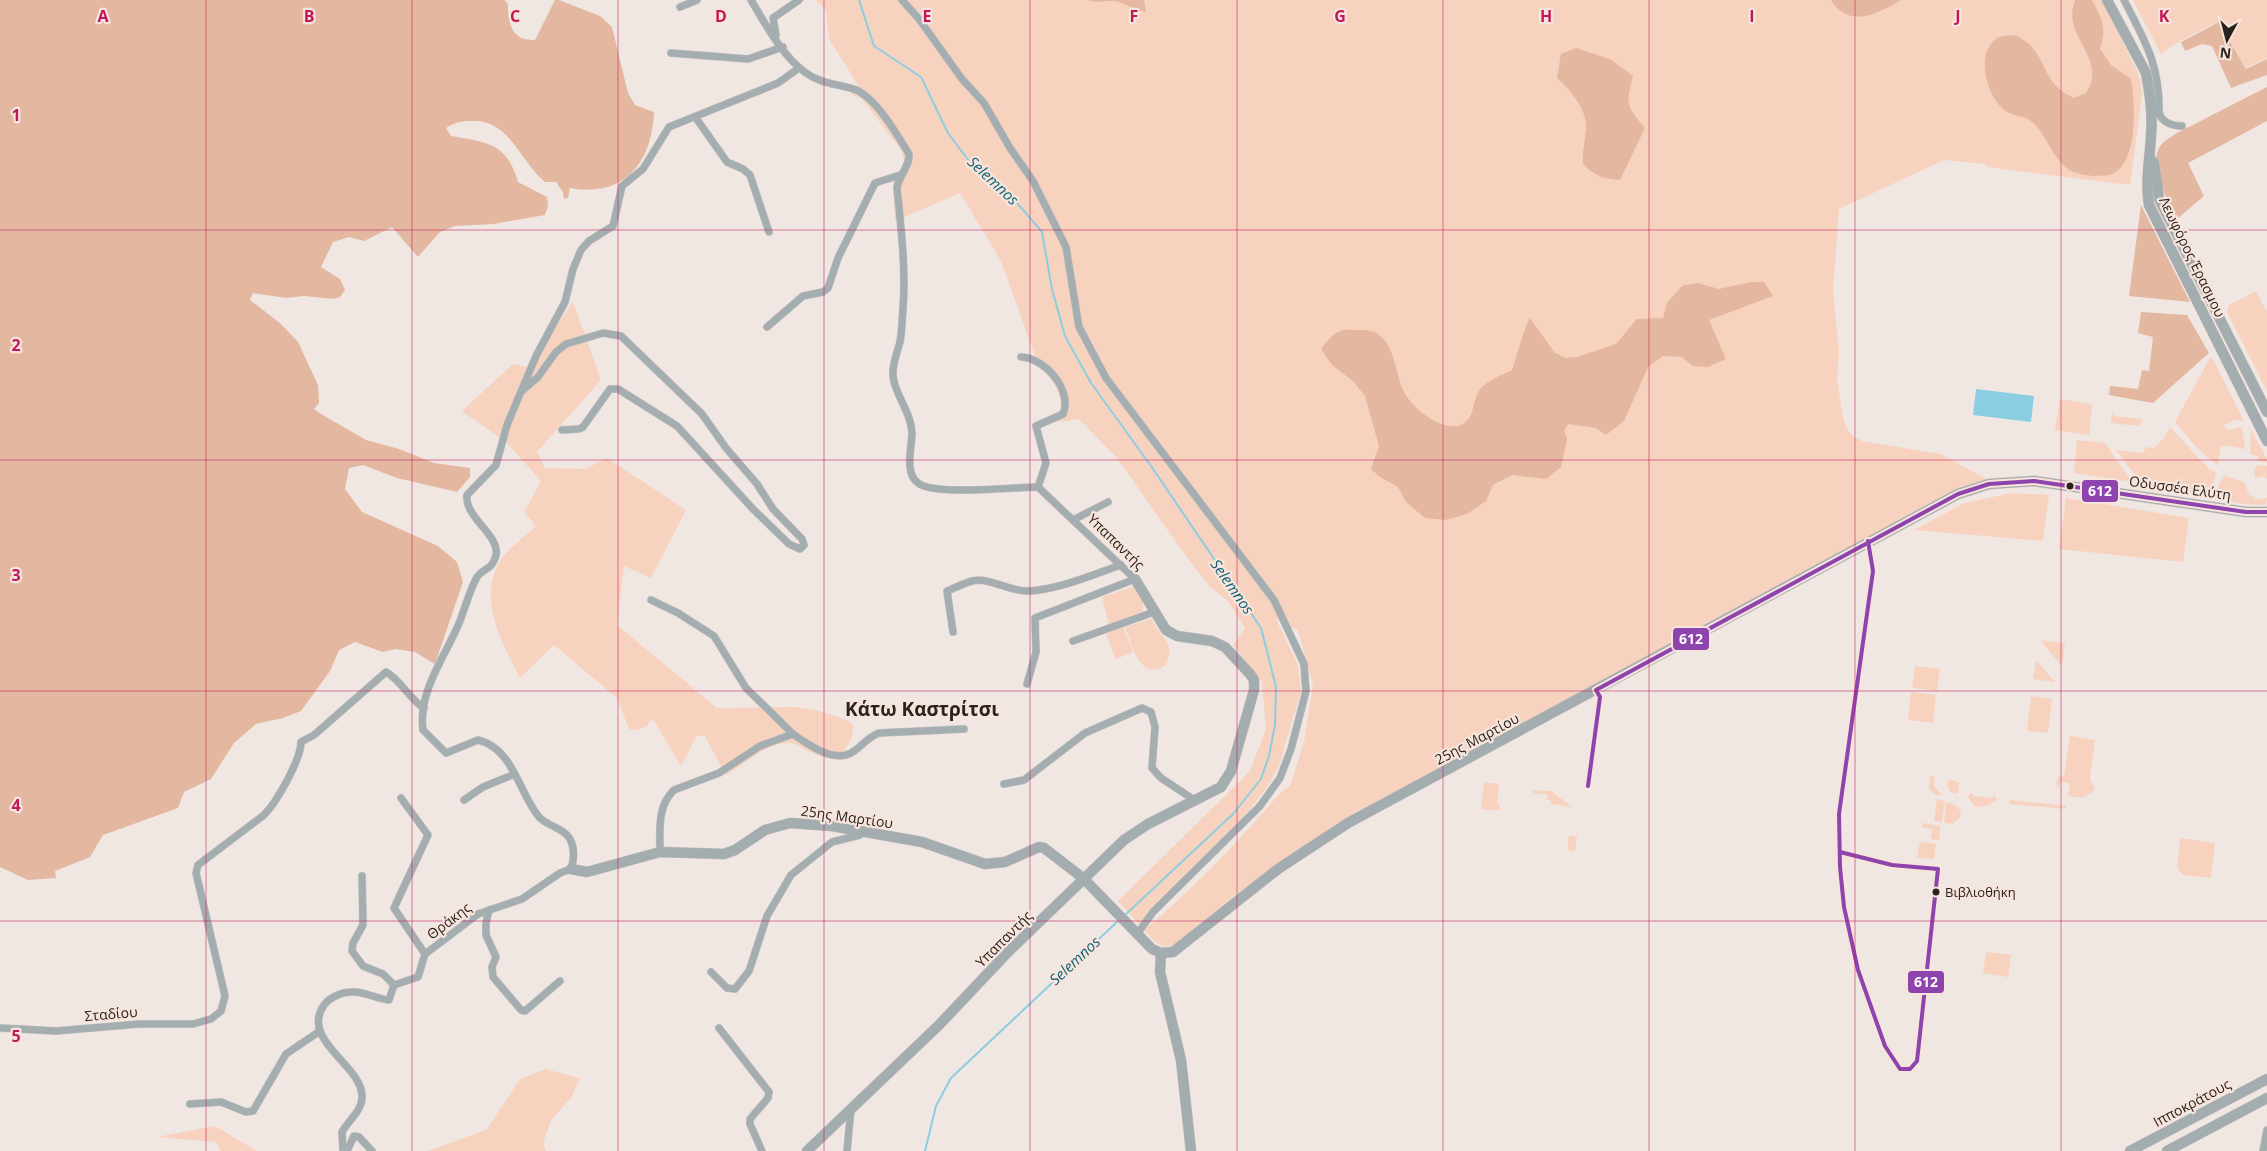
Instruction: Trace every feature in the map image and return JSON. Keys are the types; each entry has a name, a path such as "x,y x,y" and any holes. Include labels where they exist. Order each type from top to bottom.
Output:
{"street":[{"path":"680,7 697,0"},
{"path":"752,0 777,40 799,68 815,79 858,91 870,99 909,154 909,161 900,175 897,188 903,252 903,306 901,335 893,376 910,416 912,476 922,486 966,491 1038,487 1046,463 1036,426 1063,414 1064,405 1060,386 1053,375 1033,358 1021,357"},
{"path":"777,40 773,18 799,0"},
{"path":"902,0 919,19 962,79 984,103 1010,148 1033,181 1066,247 1079,327 1106,378 1274,600 1304,664 1306,691 1291,750 1280,778 1260,806 1133,930"},
{"path":"2107,0 2146,73 2155,112 2161,119 2182,126"},
{"path":"2124,0 2146,42 2157,74 2155,112 2151,136"},
{"path":"671,52 748,59 783,47"},
{"path":"570,869 574,850 569,838 539,817 515,774 500,754 481,740 471,741 451,753 443,751 423,730 424,708 430,684 456,631 476,579 491,567 496,556 496,548 471,511 467,497 496,465 504,434 536,356 565,302 573,268 581,250 589,241 613,226 622,186 643,169 665,132 675,123 696,118 778,83 799,68"},
{"path":"696,118 726,162 743,169 750,176 769,232"},
{"name":"Λεωφόρος Έρασμου","path":"2151,136 2159,199 2267,412"},
{"name":"Λεωφόρος Έρασμου","path":"2151,136 2147,182 2149,205 2267,441"},
{"path":"767,327 802,296 823,292 828,288 838,258 875,183 900,175"},
{"path":"522,390 538,377 556,352 566,344 603,333 621,336 702,414 726,448 758,484 777,514 802,539 804,545 800,549 789,544 752,509 672,422 618,389 610,389 583,427 562,430"},
{"name":"Οδυσσέα Ελύτη","path":"1857,548 1948,498 1972,489 2017,481 2060,484 2246,512 2267,512"},
{"name":"Υπαπαντής","path":"807,1151 939,1025 1083,878 1124,840 1159,818 1196,802 1221,787 1228,779 1254,690 1254,680 1246,668 1226,647 1212,641 1172,634 1166,630 1135,580 1038,487"},
{"path":"1073,520 1108,502"},
{"name":"25ης Μαρτίου","path":"1161,953 1173,952 1270,875 1348,823 1857,548"},
{"path":"954,632 948,591 972,581 983,581 1012,590 1030,591 1067,583 1121,565"},
{"path":"1027,684 1036,652 1035,618 1135,580"},
{"path":"652,600 693,622 714,636 746,688 793,734 822,751 846,754 853,752 868,738 879,733 964,729"},
{"path":"1073,641 1154,612"},
{"name":"Σταδίου","path":"0,1028 56,1031 138,1024 193,1024 211,1019 222,1011 224,996 196,873 198,865 264,815 272,806 294,763 302,747 301,742 314,735 386,672 396,678 416,702 424,708"},
{"path":"1004,784 1024,780 1085,733 1142,708 1151,712 1156,727 1152,768 1161,778 1196,802"},
{"path":"660,852 662,805 674,790 719,773 772,740 793,734"},
{"path":"464,800 483,788 515,774"},
{"name":"Θράκης","path":"401,798 428,835 394,908 426,954 474,916 522,899 560,873 570,869"},
{"name":"25ης Μαρτίου","path":"570,869 587,872 660,852 724,854 735,850 765,830 790,823 807,823 922,842 985,864 1005,862 1034,848 1044,848 1083,878"},
{"path":"710,972 726,988 735,990 749,972 767,916 791,875 832,842 860,835 861,832"},
{"path":"362,876 362,925 353,942 352,951 363,966 383,974 394,985"},
{"path":"1083,878 1152,949 1161,953 1160,972 1181,1060 1191,1151"},
{"path":"489,910 486,929 496,957 492,968 493,977 521,1010 525,1011 560,981"},
{"path":"394,985 418,977 426,954"},
{"path":"343,1151 342,1132 357,1112 362,1099 362,1091 355,1077 326,1042 320,1031 320,1015 324,1006 331,999 343,993 353,992 389,1000 394,985"},
{"path":"719,1028 769,1092 768,1098 750,1119 750,1124 762,1151"},
{"path":"190,1104 221,1102 246,1112 253,1111 286,1054 320,1031"},
{"name":"Ιπποκράτους","path":"2130,1151 2267,1079"},
{"path":"2167,1151 2267,1098"},
{"path":"847,1151 851,1107"},
{"path":"2263,1151 2267,1130"},
{"path":"347,1151 354,1136 359,1137 372,1151"}],"shaded area":[{"path":"0,0 504,0 508,4 510,24 516,34 527,40 535,40 555,0 559,0 600,16 612,27 628,93 635,105 654,112 648,147 632,173 620,182 606,188 589,190 570,188 568,198 564,199 563,192 556,182 545,182 536,174 513,143 496,127 485,122 472,121 452,124 446,128 451,136 475,140 494,147 508,159 518,182 547,197 548,206 545,215 493,224 455,226 440,232 418,257 392,227 364,241 349,237 333,242 321,267 340,279 345,290 340,297 334,299 304,296 286,298 253,293 250,300 281,324 298,342 318,385 319,403 314,409 366,440 399,449 434,463 470,468 470,477 457,492 397,478 363,465 349,468 345,489 362,512 438,546 457,562 463,582 435,664 415,652 396,649 383,652 355,642 339,650 330,671 301,711 283,718 256,724 234,743 211,779 184,792 178,808 103,835 90,857 55,871 56,878 28,880 0,867"},
{"path":"816,0 2102,0 2138,73 2142,95 2130,185 1944,160 1839,209 1833,291 1839,352 1837,379 1843,417 1847,429 1853,436 1862,441 1941,454 1988,480 1950,493 1463,757 1358,811 1235,895 1175,944 1164,947 1154,941 1144,930 1198,881 1232,847 1281,792 1290,786 1304,742 1313,685 1298,630 1276,619 1298,665 1301,691 1279,766 1266,789 1238,824 1140,925 1118,901 1250,771 1266,729 1262,682 1233,645 1245,628 1228,601 1210,587 1183,552 1117,458 1079,419 1058,422 1061,407 1058,392 1039,367 1001,261 960,193 895,221 893,182 905,162 901,150 862,99 851,94 858,85 829,39 826,10"},
{"path":"1088,0 1144,0 1146,12 1115,1 1095,2"},
{"path":"1831,0 1901,0 1873,14 1855,16 1846,14 1838,9"},
{"path":"2075,0 2092,0 2103,29 2100,49 2111,65 2131,79 2134,116 2131,145 2121,167 2109,175 2084,175 2071,171 2059,161 2042,133 2031,121 2003,109 1992,93 1985,74 1986,54 1990,45 1999,37 2016,35 2032,47 2058,88 2074,98 2086,93 2092,80 2092,67 2073,22 2072,12"},
{"path":"2133,0 2267,0 2267,58 2246,68 2219,21 2180,41 2161,54"},
{"path":"2219,22 2246,69 2267,59 2267,75 2231,88 2212,46 2202,44 2185,51 2181,42"},
{"path":"1576,48 1610,59 1633,76 1628,99 1629,104 1645,128 1620,180 1600,176 1583,164 1586,129 1584,115 1572,94 1557,78 1561,54"},
{"path":"2267,87 2267,121 2188,163 2204,196 2177,219 2158,175 2156,156 2159,148 2167,139 2177,133"},
{"path":"2141,205 2190,302 2129,296"},
{"path":"1751,282 1764,282 1773,296 1709,320 1726,359 1708,367 1693,366 1682,357 1663,356 1648,367 1624,421 1606,435 1596,428 1568,424 1564,431 1567,439 1561,467 1546,479 1512,475 1493,485 1486,501 1467,514 1446,520 1425,518 1406,502 1398,487 1380,477 1371,469 1379,446 1365,396 1353,381 1332,365 1321,349 1339,331 1349,329 1374,332 1386,342 1394,359 1404,392 1413,404 1423,414 1437,422 1447,426 1457,426 1468,420 1478,392 1482,387 1492,379 1512,370 1530,318 1555,353 1566,358 1577,357 1616,344 1637,319 1663,318 1667,303 1682,286 1698,283 1719,289"},
{"path":"2256,291 2267,312 2267,391 2227,312 2229,305"},
{"path":"573,302 601,380 537,452 545,468 585,469 607,458 686,510 651,578 624,566 617,625 717,708 795,707 820,711 847,720 853,725 853,731 841,761 816,754 792,743 782,743 756,754 726,775 704,735 696,737 681,766 654,721 650,720 647,726 638,730 629,729 617,698 554,645 520,678 505,648 493,615 491,599 492,582 497,567 507,552 536,526 524,512 541,481 506,442 462,411 513,364 528,367"},
{"path":"2141,312 2187,315 2209,353 2153,403 2109,395 2110,386 2138,389 2142,370 2149,371 2153,337 2138,333"},
{"path":"2211,356 2244,421 2235,420 2224,425 2227,430 2242,427 2245,449 2221,445 2218,466 2195,446 2175,422"},
{"path":"2060,399 2092,404 2089,435 2055,430"},
{"path":"2114,410 2114,416 2143,419 2139,426 2110,423"},
{"path":"2170,427 2209,469 2215,472 2216,475 2207,496 2142,484 2116,450 2143,453 2146,447 2154,448 2164,438"},
{"path":"2251,430 2267,462 2257,461 2258,456 2250,454"},
{"path":"2077,440 2105,443 2132,482 2074,473"},
{"path":"2257,465 2267,466 2267,479 2264,476 2255,478 2254,469 2256,469"},
{"path":"2225,476 2244,482 2250,497 2254,496 2254,500 2267,498 2266,505 2242,504 2215,499 2220,482"},
{"path":"2012,493 2049,495 2043,541 1914,530 1964,503"},
{"path":"2066,498 2189,518 2183,562 2059,549"},
{"path":"1135,586 1143,600 1143,611 1109,625 1102,597"},
{"path":"1152,619 1166,640 1169,651 1166,665 1157,669 1143,666 1138,660 1125,627"},
{"path":"1123,627 1133,652 1116,659 1106,634"},
{"path":"2040,640 2065,643 2062,666"},
{"path":"2036,660 2055,682 2033,679"},
{"path":"1915,666 1940,669 1937,691 1912,688"},
{"path":"1911,692 1936,695 1933,723 1908,720"},
{"path":"2031,696 2052,699 2048,733 2027,731"},
{"path":"2070,736 2095,740 2090,779 2095,790 2082,798 2068,796 2070,783 2060,782 2059,788 2056,783 2058,776 2064,776"},
{"path":"1930,776 1935,777 1934,786 1942,795 1935,795 1929,789"},
{"path":"1951,779 1959,783 1958,793 1951,792 1948,788 1948,780"},
{"path":"1484,782 1499,784 1497,803 1500,803 1499,811 1481,809"},
{"path":"1533,790 1551,791 1572,807 1551,804 1551,800 1547,800 1548,795 1533,793"},
{"path":"1970,793 1973,793 1973,796 1993,798 1994,795 1997,800 1989,805 1976,807 1968,798"},
{"path":"1937,799 1945,801 1942,822 1934,821"},
{"path":"2010,800 2066,806 2066,809 2010,804"},
{"path":"1946,802 1956,805 1961,812 1960,818 1952,824 1944,823"},
{"path":"1922,823 1940,826 1939,840 1931,839 1932,829 1922,827"},
{"path":"1569,835 1577,836 1575,851 1567,850"},
{"path":"2180,838 2215,843 2211,878 2183,875 2177,868"},
{"path":"1920,842 1936,844 1934,859 1917,858"},
{"path":"1986,952 2011,955 2008,977 1983,973"},
{"path":"545,1069 580,1078 571,1098 551,1120 543,1143 546,1151 428,1151 486,1130 520,1079"},
{"path":"215,1126 257,1151 221,1151 216,1142 157,1137"}],"water":[{"path":"1976,389 2034,396 2031,422 1973,415"}],"waterway":[{"name":"Selemnos","path":"859,0 874,46 921,77 948,133 969,161 1005,189 1042,232 1052,289 1065,336 1091,383 1151,466 1261,628 1276,687 1275,725 1269,756 1261,779 1233,814 1124,916"},
{"name":"Selemnos","path":"925,1151 936,1106 951,1078 1118,921"}],"transit line":[{"name":"612","path":"1588,786 1600,697 1596,690 1958,494 1989,484 2034,481 2246,512 2267,512"},
{"name":"612","path":"1840,852 1892,865 1938,869 1917,1061 1910,1069 1900,1069 1885,1046 1858,970 1844,907 1840,867 1839,814 1873,571 1868,541"}],"place":[{"name":"Βιβλιοθήκη","path":"1936,892"}],"district":[{"name":"Κάτω Καστρίτσι","path":"922,709"}]}
